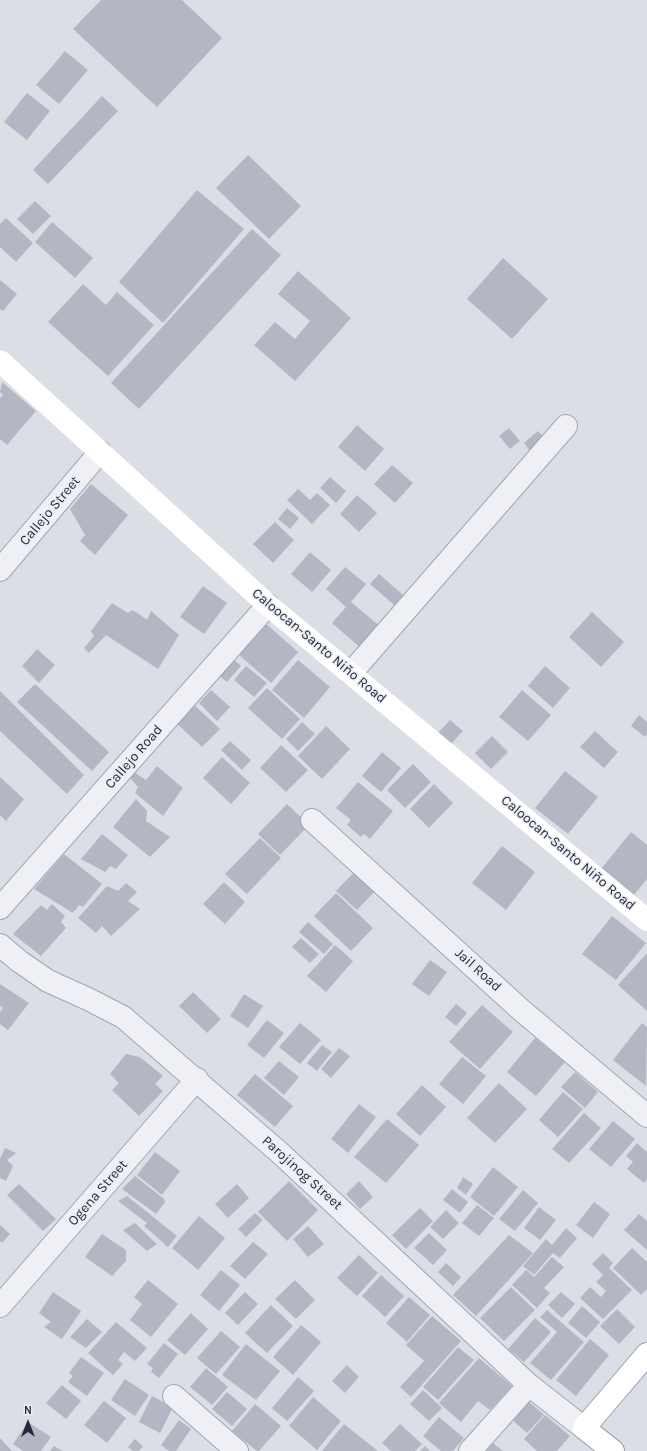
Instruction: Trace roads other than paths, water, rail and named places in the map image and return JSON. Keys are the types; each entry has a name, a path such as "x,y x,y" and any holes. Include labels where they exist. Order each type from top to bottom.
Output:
{"street":[{"name":"Caloocan-Santo Niño Road","path":"0,362 268,605 647,920"},
{"path":"351,673 566,426"},
{"name":"Callejo Street","path":"0,570 100,452"},
{"name":"Callejo Road","path":"0,908 268,605"},
{"name":"Jail Road","path":"312,820 520,1009 647,1116"},
{"name":"Parojinog Street","path":"0,945 19,961 48,981 88,999 123,1018 197,1080 384,1248 529,1385 584,1428"},
{"name":"Ogena Street","path":"0,1306 197,1080"},
{"path":"613,1451 584,1428 647,1354"},
{"path":"470,1451 529,1385"},
{"path":"174,1396 237,1451"}]}
